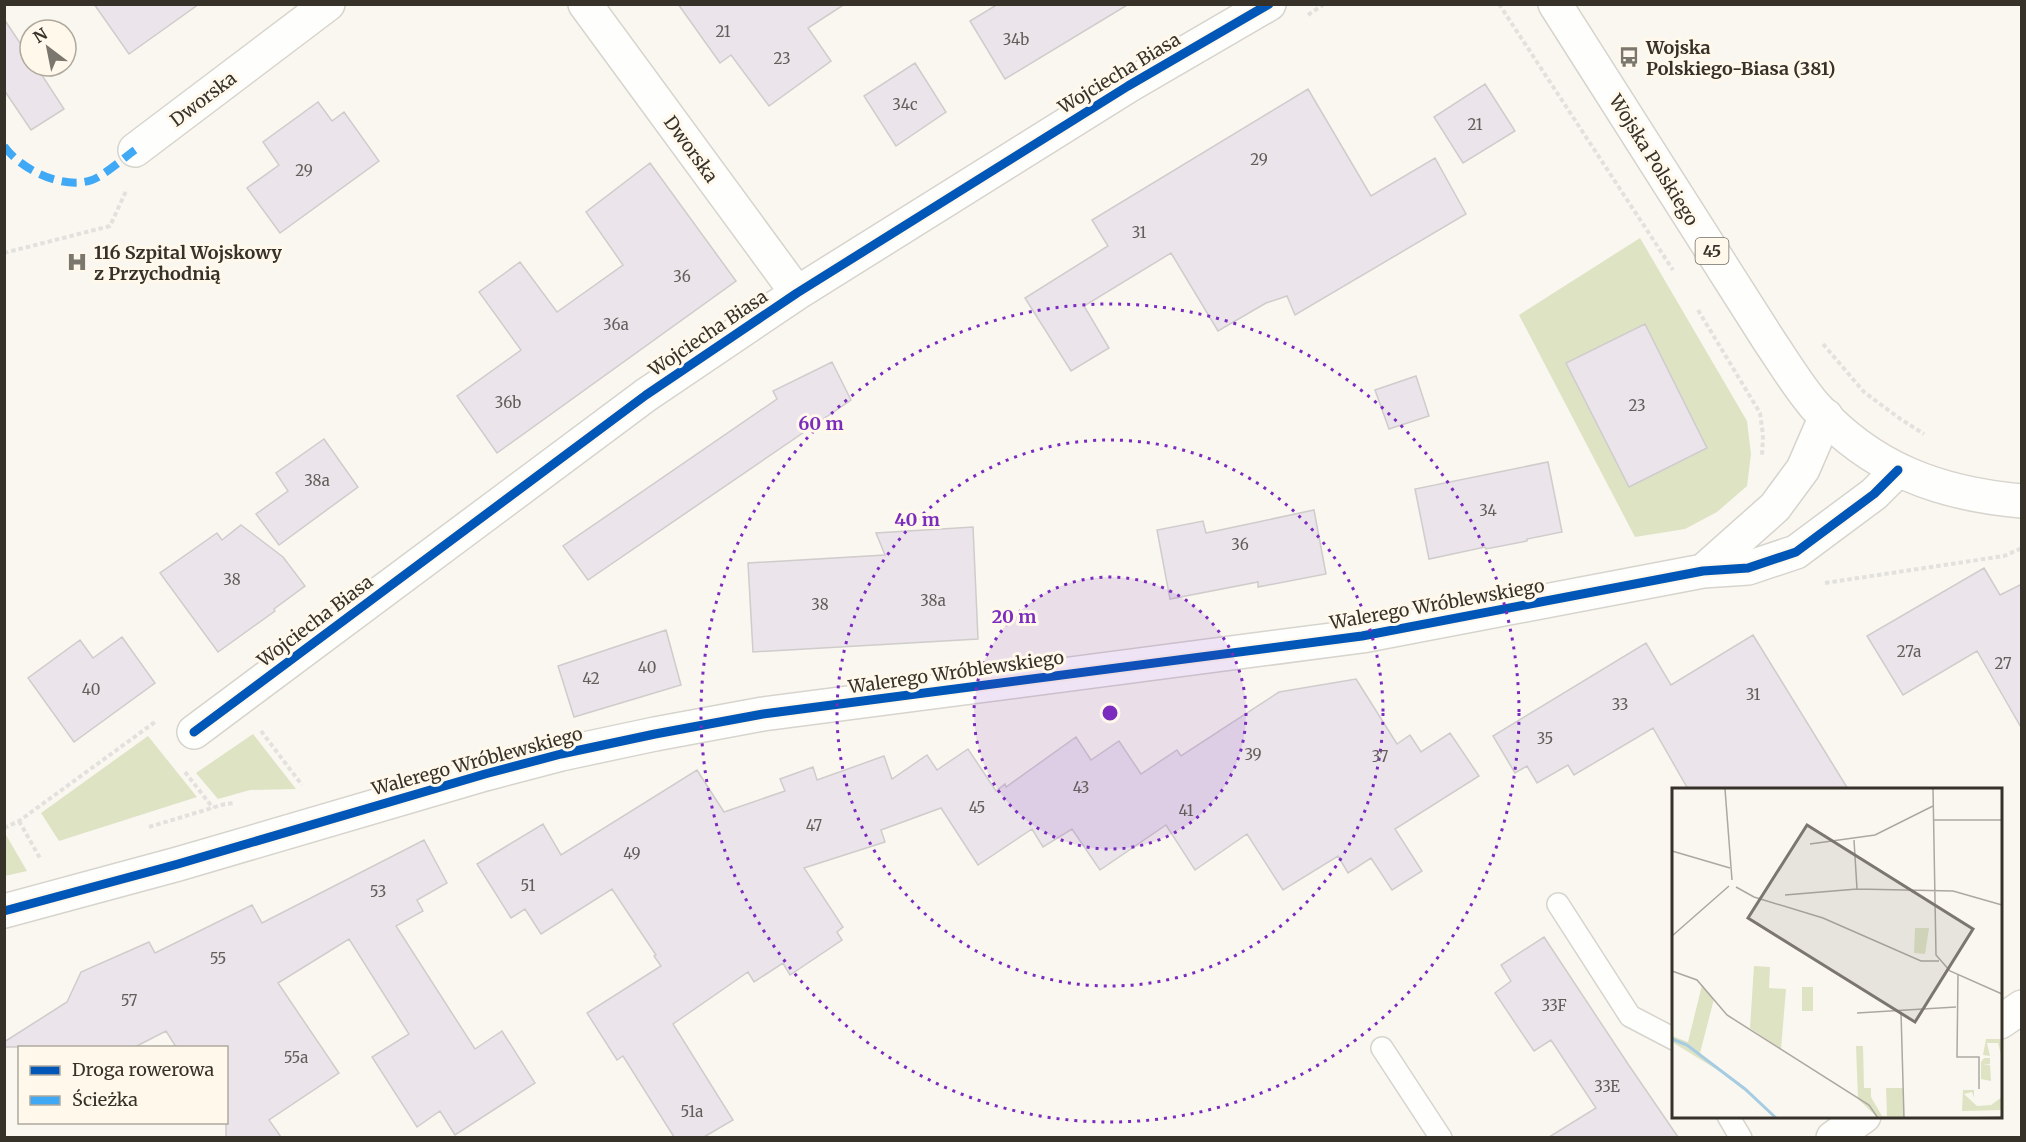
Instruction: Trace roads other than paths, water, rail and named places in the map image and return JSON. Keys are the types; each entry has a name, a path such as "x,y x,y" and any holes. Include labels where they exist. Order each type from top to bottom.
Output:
{"street":[{"name":"Dworska","path":"135,150 328,4"},
{"name":"Dworska","path":"585,4 797,293"},
{"name":"Wojciecha Biasa","path":"194,732 645,395 797,293 1128,86 1269,4"},
{"name":"Wojska Polskiego","path":"1555,4 1796,381 1826,417 1869,454 1898,470"},
{"path":"1703,571 1774,507 1803,469 1826,417"},
{"name":"45","path":"1898,470 1944,489 1964,494 2022,501"},
{"name":"Walerego Wróblewskiego","path":"4,911 157,870 485,774 561,754 655,734 763,714 1362,636 1703,571 1748,568 1796,552 1874,494 1898,470"},
{"path":"2002,1021 2022,1007"}],"lane":[{"path":"1558,904 1630,1016 1672,1038"},
{"path":"1383,1048 1441,1137"},
{"path":"1729,1118 1741,1137"}],"place":[{"name":"Wojska Polskiego-Biasa (381)","path":"1629,57"},
{"name":"116 Szpital Wojskowy z Przychodnią","path":"77,262"}]}
